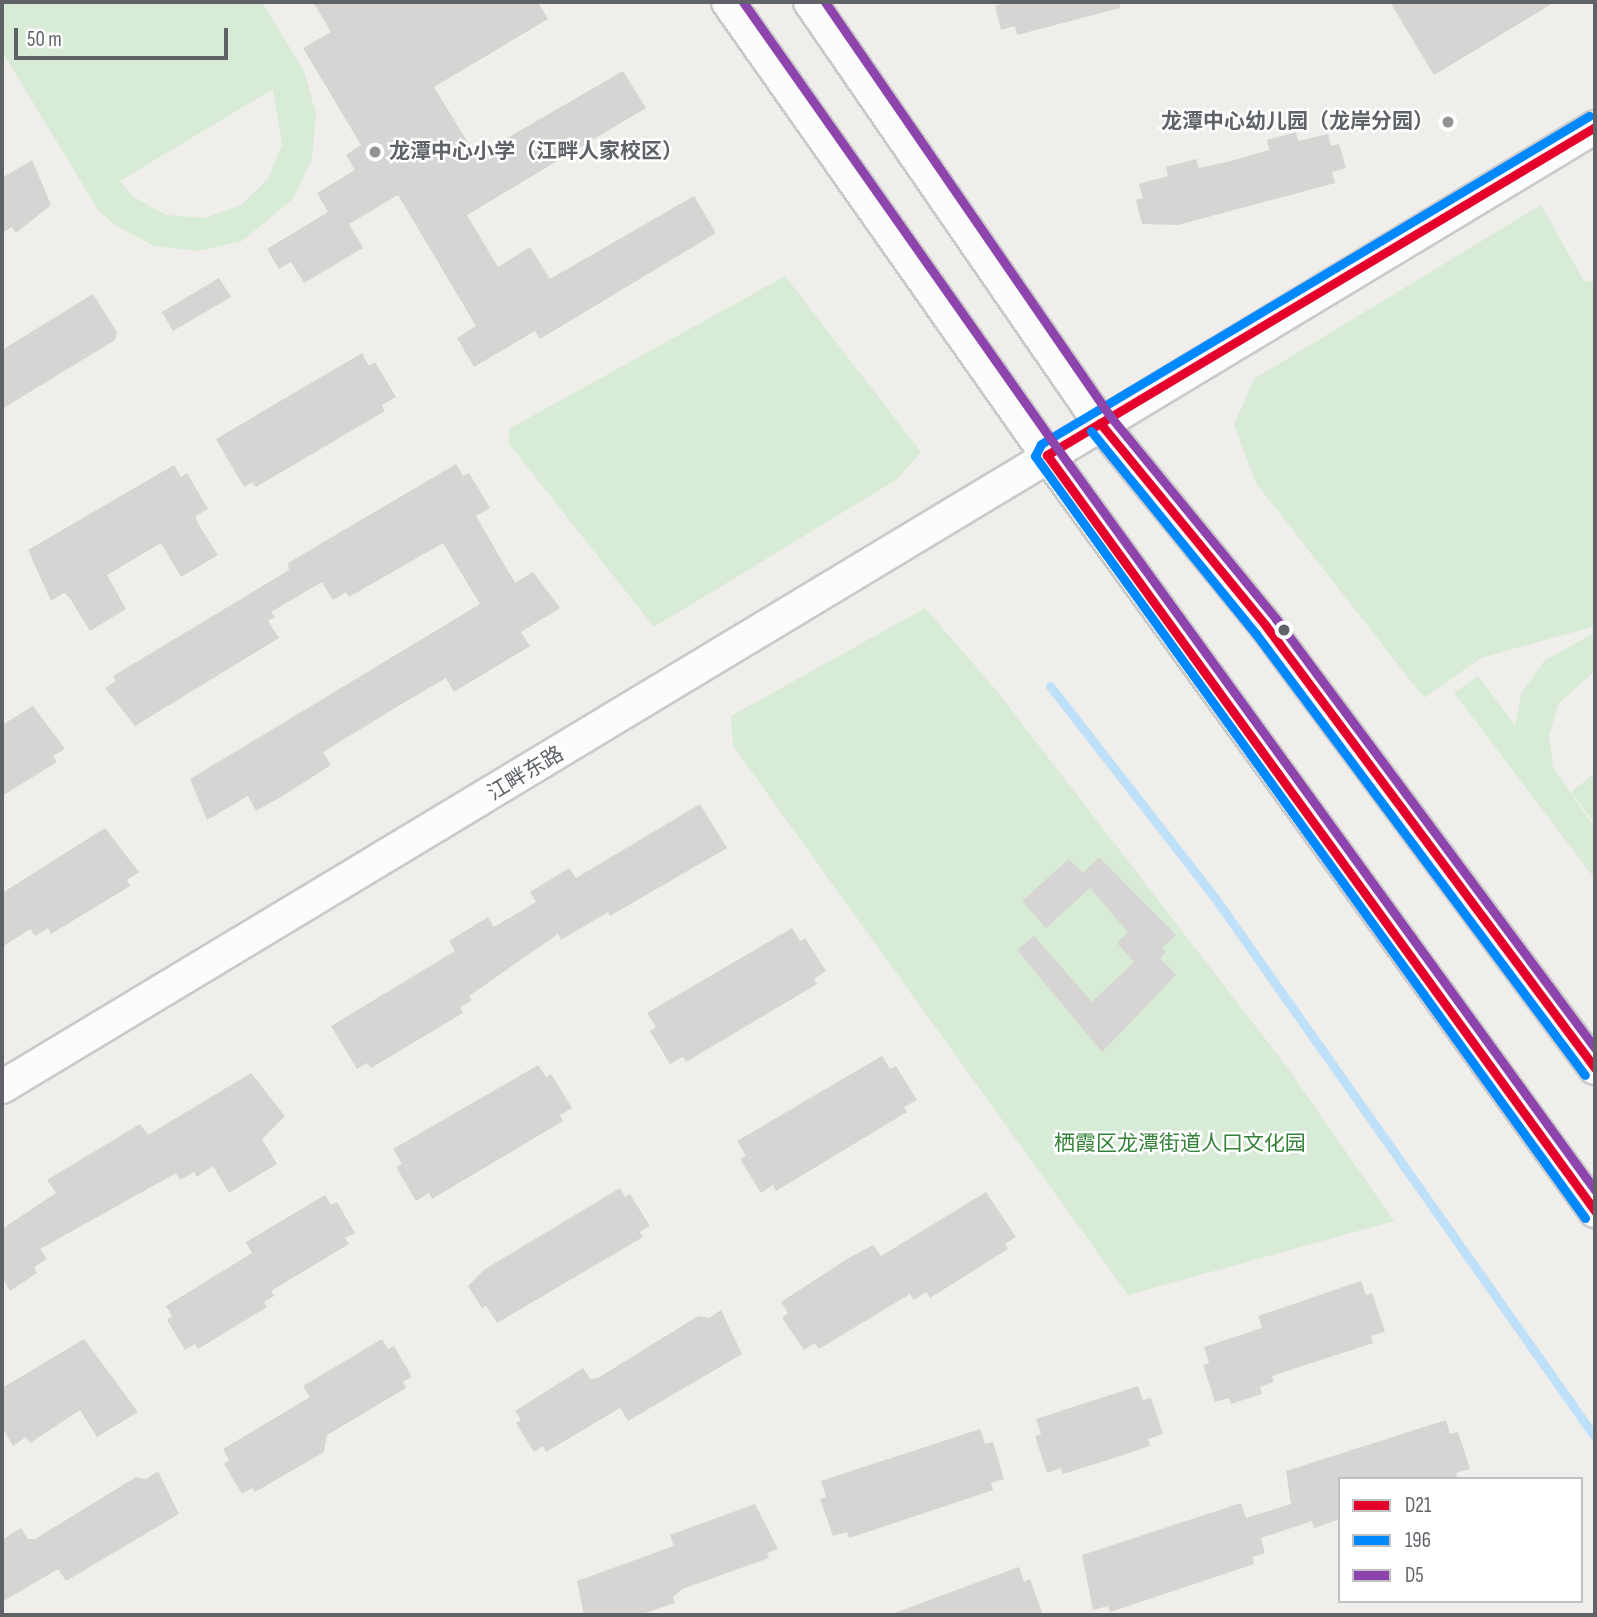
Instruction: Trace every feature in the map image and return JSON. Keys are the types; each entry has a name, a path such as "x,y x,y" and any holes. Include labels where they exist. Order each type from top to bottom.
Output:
{"street":[{"path":"727,2 1047,455 1595,1211"},
{"path":"810,2 1100,423 1266,626 1595,1068"},
{"name":"江畔东路","path":"2,1087 626,714 1047,455 1595,127"}],"green space":[{"path":"2,2 262,2 304,71 316,114 312,159 293,199 242,241 198,251 154,246 115,225 98,210 2,51","holes":["273,89 282,144 268,179 241,205 205,218 166,215 132,196 120,181"]},
{"path":"1541,205 1584,281 1595,282 1595,626 1481,658 1424,698 1256,483 1234,425 1254,379"},
{"path":"785,276 921,452 896,480 654,627 509,444 509,429"},
{"name":"栖霞区龙潭街道人口文化园","path":"925,608 996,690 1287,1067 1394,1221 1128,1295 733,746 731,716"},
{"path":"1595,632 1595,671 1559,703 1549,735 1553,767 1595,828 1595,879 1454,693 1478,676 1515,725 1522,692 1544,661"},
{"path":"1595,773 1595,824 1571,792"}],"building":[{"path":"313,2 538,2 548,19 434,87 476,156 623,71 646,108 467,215 498,267 530,247 550,279 694,196 716,233 540,339 535,331 474,367 457,338 476,326 398,195 349,224 363,248 304,283 291,262 279,269 267,249 328,212 317,193 355,170 346,155 361,145 303,48 331,32"},
{"path":"1010,2 1119,2 1120,8 1017,35 1015,26 1001,30 995,6"},
{"path":"1390,2 1555,2 1434,75"},
{"path":"1296,132 1298,141 1328,134 1331,146 1339,144 1346,168 1332,172 1335,183 1178,225 1142,224 1136,200 1143,198 1139,184 1168,176 1166,167 1196,159 1199,168 1227,162 1269,150 1267,140"},
{"path":"32,160 51,205 16,233 12,227 2,233 2,178"},
{"path":"219,278 231,297 173,331 162,312"},
{"path":"93,294 117,332 115,340 2,409 2,350"},
{"path":"362,353 369,366 375,362 396,397 382,405 385,411 256,487 252,482 244,487 216,439"},
{"path":"456,464 463,476 469,473 490,508 476,516 515,583 533,572 560,608 521,632 530,646 454,692 446,678 405,702 323,752 331,765 281,797 256,811 248,796 207,820 190,779 480,604 443,543 349,597 346,592 333,600 322,582 271,612 275,617 268,621 279,638 135,726 105,688 116,681 113,676 289,570 288,563"},
{"path":"174,465 181,477 187,473 208,509 196,516 197,522 218,555 181,577 161,543 107,575 126,609 90,631 64,593 51,601 28,550"},
{"path":"33,706 65,749 53,756 57,762 2,796 2,725"},
{"path":"700,804 727,848 610,916 608,912 561,940 558,934 469,996 472,1000 460,1007 463,1013 371,1068 367,1063 357,1069 331,1026 455,951 449,941 488,917 494,927 536,902 530,892 569,868 576,878"},
{"path":"105,828 139,872 127,880 130,886 51,934 48,928 35,936 30,929 2,947 2,893"},
{"path":"1099,857 1176,935 1162,948 1166,952 1160,958 1176,975 1102,1052 1017,950 1034,936 1092,1002 1134,962 1117,943 1128,932 1090,888 1046,928 1022,901 1069,859 1083,873"},
{"path":"792,928 800,941 805,938 826,971 814,979 817,984 686,1062 683,1057 670,1064 650,1031 656,1027 647,1013"},
{"path":"882,1056 890,1069 896,1066 917,1100 904,1107 907,1112 776,1191 773,1185 761,1193 740,1159 746,1156 737,1141"},
{"path":"538,1065 546,1077 551,1074 572,1108 560,1115 563,1121 432,1199 429,1193 416,1201 396,1167 402,1164 393,1149"},
{"path":"251,1073 285,1116 262,1139 277,1164 229,1193 213,1166 197,1177 194,1172 180,1180 176,1173 40,1249 47,1259 34,1267 37,1273 10,1291 2,1277 2,1229 56,1193 47,1180 140,1124 148,1135"},
{"path":"620,1188 625,1197 630,1194 650,1226 640,1232 643,1237 497,1323 486,1306 482,1308 468,1286 485,1269"},
{"path":"986,1192 1016,1237 1005,1244 1008,1249 930,1298 926,1292 914,1300 910,1294 819,1349 815,1343 804,1350 782,1318 788,1313 781,1302 873,1245 881,1256"},
{"path":"325,1195 331,1205 337,1202 355,1233 345,1238 349,1244 271,1291 274,1296 264,1302 267,1307 198,1349 195,1344 185,1350 167,1320 172,1316 166,1306 252,1253 246,1242"},
{"path":"1361,1281 1366,1295 1372,1293 1385,1332 1371,1336 1373,1343 1272,1376 1274,1382 1260,1387 1262,1394 1231,1404 1229,1398 1215,1402 1203,1365 1209,1363 1204,1347 1262,1328 1258,1316"},
{"path":"721,1310 742,1354 628,1421 620,1408 546,1452 543,1446 534,1452 516,1423 521,1420 515,1411 583,1368 590,1379 598,1378 698,1316 709,1318"},
{"path":"84,1339 138,1412 97,1437 80,1410 30,1443 26,1437 13,1446 2,1427 2,1388"},
{"path":"382,1339 388,1349 394,1346 412,1377 403,1382 406,1388 327,1435 324,1452 255,1492 252,1488 242,1494 224,1464 229,1460 223,1449 310,1397 303,1386"},
{"path":"1138,1386 1143,1400 1151,1398 1163,1434 1148,1439 1150,1446 1063,1474 1061,1468 1047,1473 1035,1436 1041,1434 1036,1419"},
{"path":"1446,1420 1450,1434 1458,1432 1470,1469 1456,1473 1457,1477 1338,1477 1338,1520 1314,1528 1312,1521 1261,1538 1265,1553 1252,1557 1254,1564 1110,1612 1108,1606 1093,1610 1082,1555 1241,1503 1246,1518 1291,1504 1286,1471"},
{"path":"980,1429 985,1444 993,1442 1004,1479 991,1483 993,1490 849,1538 847,1532 833,1536 820,1499 826,1497 821,1481"},
{"path":"158,1471 179,1514 66,1581 58,1569 2,1602 2,1540 21,1528 28,1539 35,1539 136,1477 146,1479"},
{"path":"755,1504 778,1549 767,1553 769,1558 682,1589 673,1597 675,1603 639,1615 584,1615 577,1581 674,1546 670,1535"},
{"path":"1019,1567 1024,1582 1030,1579 1043,1615 889,1615"}],"waterway":[{"path":"1050,686 1215,898 1595,1437"}],"transit line":[{"name":"D5","path":"743,2 1057,448 1595,1190"},
{"name":"D5","path":"825,2 1110,416 1276,619 1595,1048"},
{"name":"196","path":"1585,1218 1035,456 1041,444 1589,116"},
{"name":"D21","path":"1595,127 1047,455 1595,1211"},
{"name":"D21","path":"1100,423 1266,626 1595,1068"},
{"name":"196","path":"1091,431 1256,634 1585,1075"}],"place":[{"name":"龙潭中心幼儿园（龙岸分园）","path":"1448,122"},
{"name":"龙潭中心小学（江畔人家校区）","path":"375,152"}]}
